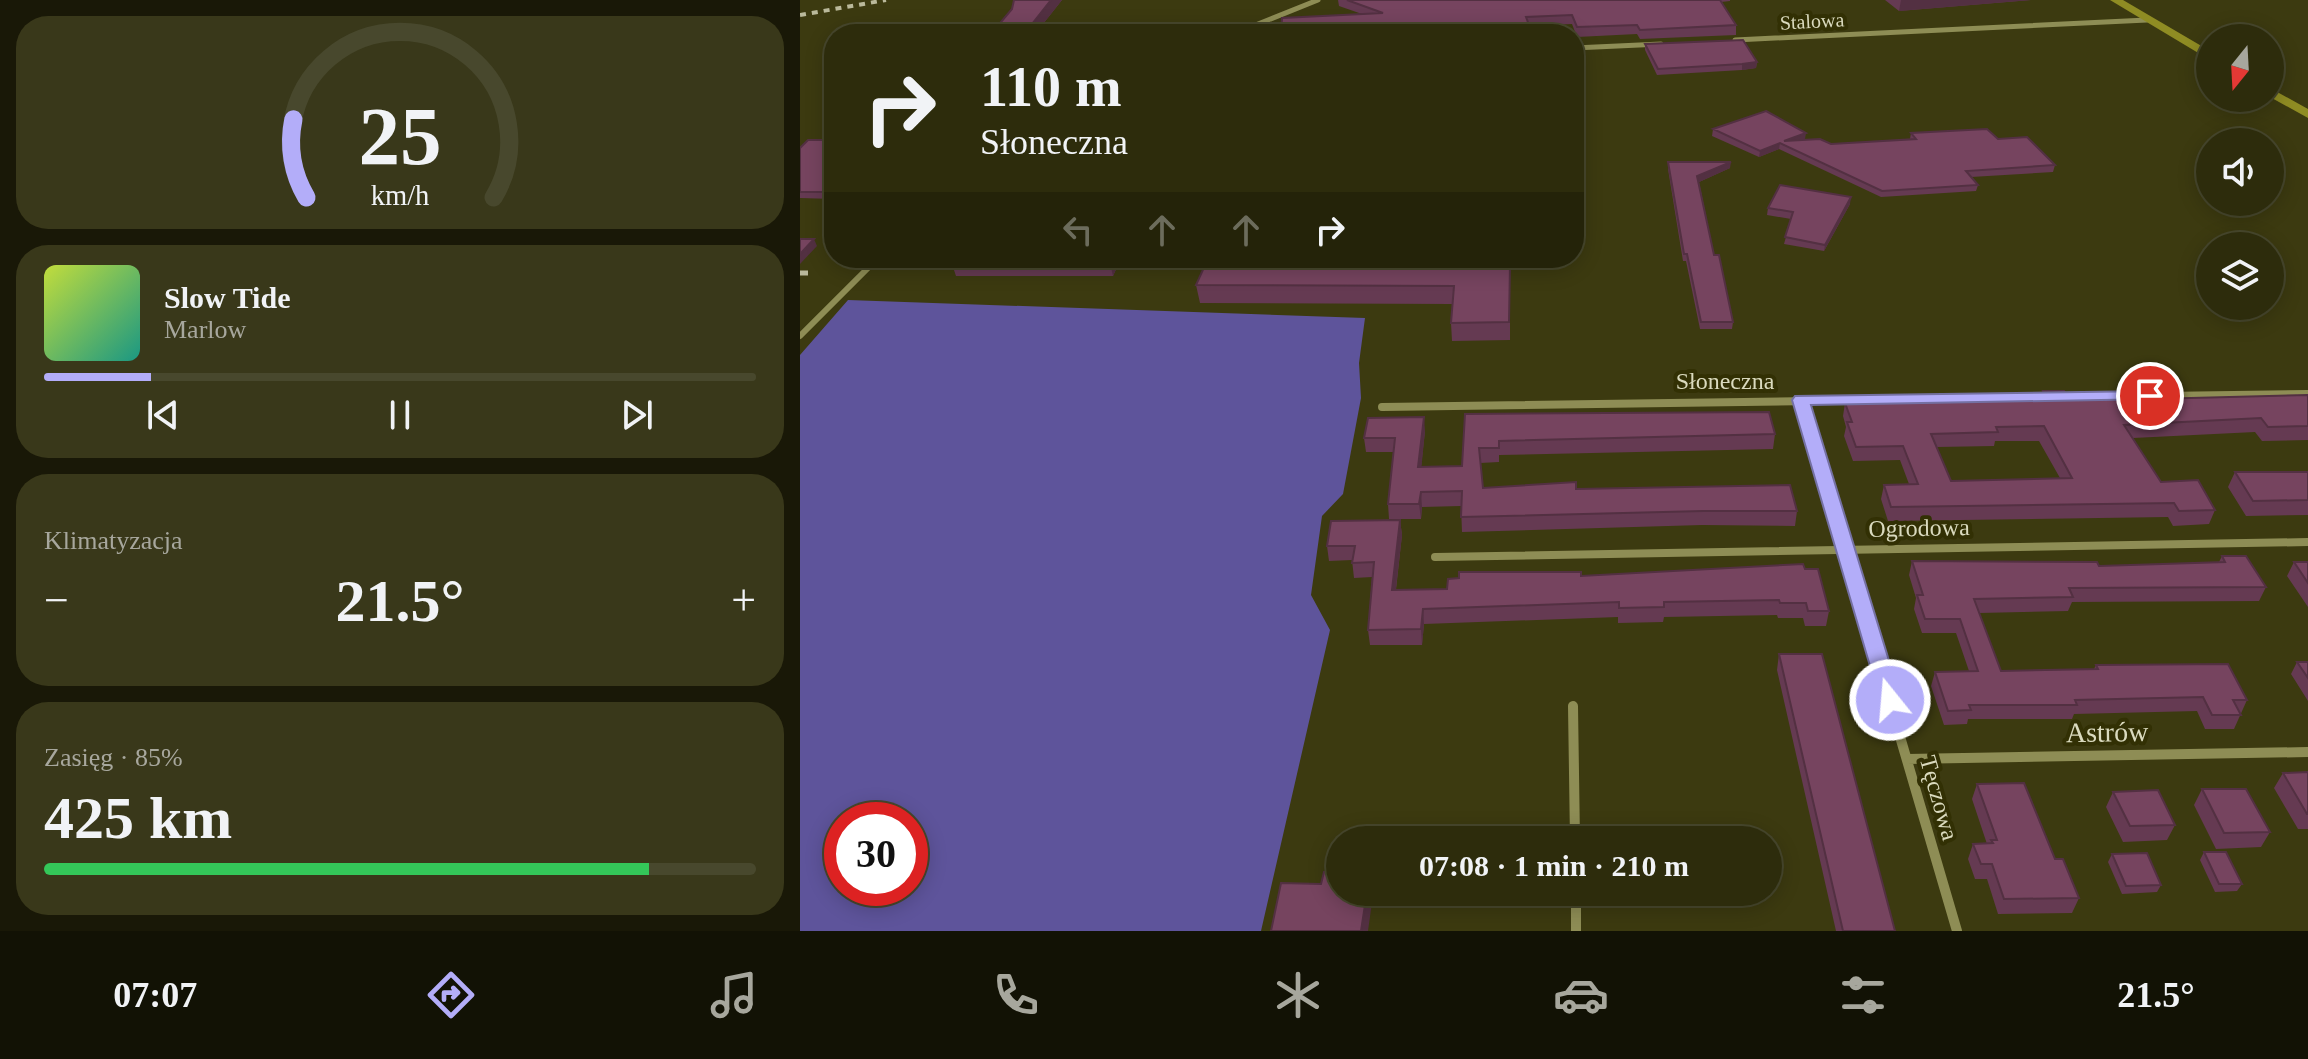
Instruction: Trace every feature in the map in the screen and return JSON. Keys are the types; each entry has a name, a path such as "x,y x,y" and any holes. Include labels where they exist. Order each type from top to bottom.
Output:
{"main road":[{"path":"2115,0 2196,48"},
{"path":"2284,100 2308,114"}],"street":[{"path":"1258,24 1318,0"},
{"name":"Stalowa","path":"1726,41 2147,20"},
{"path":"1584,47 1664,43"},
{"path":"800,336 868,268"},
{"name":"Słoneczna","path":"1382,407 2308,394"},
{"name":"Tęczowa","path":"1801,400 1957,931"},
{"name":"Ogrodowa","path":"1435,557 2308,542"},
{"path":"1573,706 1575,826"},
{"name":"Astrów","path":"1907,759 2308,752"},
{"path":"1576,906 1576,931"}],"shaded area":[{"path":"848,300 1365,318 1359,363 1361,398 1343,494 1322,516 1311,595 1330,630 1261,931 800,931 800,355"}],"building":[{"path":"1014,0 1051,0 1032,24 999,24 1012,9"},
{"path":"1347,0 1720,0 1736,25 1640,30 1637,25 1584,27 1584,24 1576,24 1572,15 1526,17 1529,24 1282,24 1282,18 1383,13"},
{"path":"1743,40 1757,62 1658,69 1645,44"},
{"path":"1766,111 1806,133 1784,141 1820,139 1831,144 1916,139 1911,133 1987,129 1998,139 2027,137 2055,165 1966,171 1978,185 1882,191 1780,143 1760,151 1713,129"},
{"path":"808,140 824,140 824,192 800,192 800,148"},
{"path":"1668,162 1731,162 1697,176 1714,255 1719,255 1733,322 1701,322 1687,254 1684,254"},
{"path":"1780,185 1851,197 1825,245 1785,237 1793,212 1768,208"},
{"path":"800,239 814,239 800,254"},
{"path":"1204,268 1510,268 1509,322 1451,323 1454,286 1196,285"},
{"path":"2043,391 2064,391 2069,399 2308,395 2308,426 2268,427 2261,418 2124,425 2161,482 2198,480 2215,510 2179,511 2174,503 1891,507 1884,485 1918,484 1903,446 1856,447 1847,422 1852,422 1845,403 2047,399","holes":["2044,426 2072,478 1951,481 1931,434 1998,432 1996,427"]},
{"path":"1769,412 1775,434 1499,441 1499,448 1479,448 1483,488 1576,482 1576,489 1790,485 1797,511 1461,517 1462,491 1421,492 1419,504 1388,504 1395,438 1364,438 1368,418 1424,417 1418,467 1462,466 1465,414"},
{"path":"2235,472 2308,472 2308,500 2253,501"},
{"path":"1400,520 1392,590 1447,589 1448,579 1459,578 1459,572 1581,572 1581,576 1803,564 1805,569 1818,569 1829,611 1808,611 1806,603 1780,603 1779,600 1664,602 1664,607 1619,608 1619,602 1423,609 1421,629 1368,630 1374,562 1352,563 1355,546 1327,546 1331,521"},
{"path":"2222,556 2246,556 2266,587 2069,588 2073,597 1974,599 2001,671 2098,669 2096,665 2228,664 2247,700 2233,700 2241,715 2212,715 2203,697 2075,700 2077,705 1969,705 1971,710 1948,711 1935,672 1978,671 1960,619 1925,619 1917,595 1923,595 1912,561 2097,562 2099,566 2225,562"},
{"path":"2294,562 2308,562 2308,583"},
{"path":"1779,654 1822,654 1895,931 1843,931"},
{"path":"2297,662 2308,662 2308,678"},
{"path":"2308,772 2308,814 2307,814 2283,773"},
{"path":"2024,783 2055,859 2063,859 2079,898 2004,899 1992,864 1981,864 1973,844 1997,840 1977,784"},
{"path":"2202,789 2246,789 2270,832 2224,833"},
{"path":"2158,790 2175,825 2130,826 2113,792"},
{"path":"2204,852 2226,852 2242,884 2219,884"},
{"path":"2147,853 2161,885 2126,886 2112,854"},
{"path":"1326,872 1326,906 1365,906 1361,931 1271,931 1281,883 1321,884"}],"railway":[{"path":"800,15 886,0"},
{"path":"800,273 810,273"}],"route":[{"path":"1890,700 1801,400 2150,396"}]}
